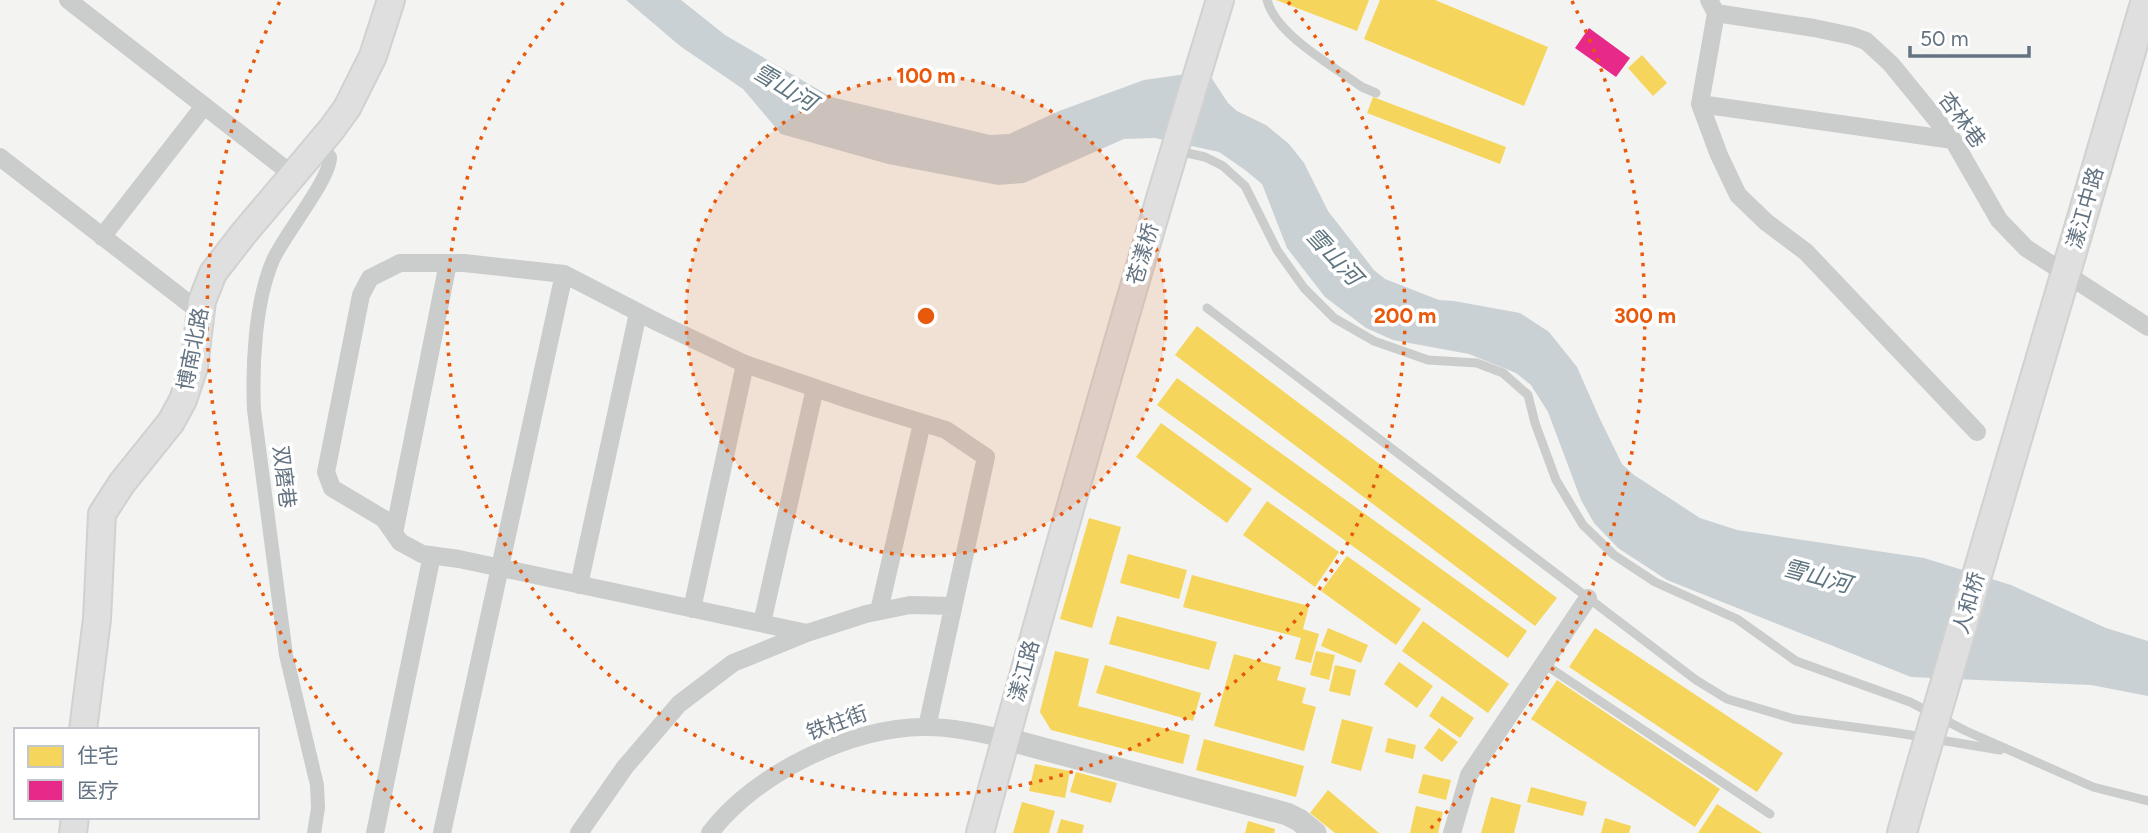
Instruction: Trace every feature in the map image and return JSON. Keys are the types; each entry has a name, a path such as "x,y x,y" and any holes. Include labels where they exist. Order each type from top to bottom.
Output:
{"main road":[{"name":"博南北路","path":"83,728 96,619 102,514 122,483 171,422 183,400 194,367 200,312 206,287 213,273 346,108 373,56 391,0"},
{"name":"苍漾桥","path":"1069,509 1157,203 1220,0"},
{"name":"漾江中路","path":"2024,415 2146,0"},
{"name":"人和桥","path":"1902,833 2024,415"},
{"name":"漾江路","path":"980,833 1069,509"}],"street":[{"path":"68,0 293,175"},
{"path":"1713,6 1700,104 1719,155 1738,194 1766,222 1806,252 1976,432"},
{"name":"杏林巷","path":"1713,6 1866,41 1891,64 1952,140 1999,220 2026,248 2148,327"},
{"path":"1700,104 1952,140"},
{"path":"102,237 204,106"},
{"name":"双磨巷","path":"314,833 318,808 317,785 286,655 254,410 253,384 262,290 286,235 328,171 331,161 328,153 318,145"},
{"path":"0,157 200,312"},
{"path":"807,633 422,554 400,542 384,519 332,488 326,472 361,295 370,278 400,263 464,263 564,274 638,313 745,363 946,430 986,457 927,727"},
{"path":"394,533 448,263"},
{"path":"442,833 564,274"},
{"path":"579,585 638,313"},
{"path":"692,609 745,363"},
{"path":"762,623 815,388"},
{"path":"878,611 922,423"},
{"path":"375,833 432,555"},
{"path":"1452,833 1469,775 1588,598"},
{"path":"579,833 625,767 679,704 733,663 807,633 878,611 910,605 953,606"},
{"name":"铁柱街","path":"710,833 748,794 777,772 847,741 884,730 927,727 1006,739"},
{"path":"1006,739 1287,814 1315,833"}],"lane":[{"path":"1267,0 1275,19 1291,36 1362,87 1376,93"},
{"path":"1187,153 1205,157 1223,166 1245,186 1277,250 1304,288 1334,318 1374,341 1428,360 1477,363 1503,373 1528,395 1535,423 1556,480 1583,525 1614,555 1655,582 1737,619 1796,661 1910,702 1966,731 2092,787 2148,801"},
{"path":"1207,307 1696,680 1727,699 1794,719 2015,752"},
{"path":"1544,664 1770,814"}],"water":[{"name":"雪山河","path":"626,0 681,0 725,35 831,97 990,135 1009,134 1059,111 1144,80 1207,71 1228,103 1237,111 1266,125 1289,144 1304,163 1328,211 1374,270 1385,279 1439,300 1520,313 1549,332 1577,367 1622,464 1634,475 1700,518 1737,530 1924,558 2011,585 2106,628 2148,641 2148,696 2091,685 1911,677 1667,580 1618,548 1594,523 1581,500 1548,412 1531,385 1516,373 1469,354 1393,340 1366,328 1325,297 1287,248 1262,184 1219,152 1155,138 1124,139 1024,183 998,185 888,164 781,134 743,89 680,46"}],"building: 住宅":[{"path":"1276,0 1369,0 1357,31"},
{"path":"1380,0 1435,0 1548,47 1524,106 1364,39"},
{"path":"1642,55 1667,83 1653,96 1628,68"},
{"path":"1373,97 1506,147 1500,164 1367,113"},
{"path":"1197,326 1557,598 1535,626 1175,355"},
{"path":"1177,378 1527,631 1508,658 1157,405"},
{"path":"1161,423 1252,489 1227,523 1136,457"},
{"path":"1267,501 1339,552 1315,587 1243,535"},
{"path":"1089,518 1121,527 1092,628 1060,619"},
{"path":"1128,554 1187,570 1179,599 1120,583"},
{"path":"1347,556 1421,609 1396,645 1321,591"},
{"path":"1192,575 1309,606 1303,629 1319,634 1311,663 1295,659 1301,638 1183,607"},
{"path":"1117,616 1217,642 1209,670 1109,644"},
{"path":"1423,621 1509,684 1488,713 1402,651"},
{"path":"1328,628 1368,645 1361,663 1321,646"},
{"path":"1595,628 1783,753 1757,792 1569,667"},
{"path":"1055,651 1089,659 1078,706 1190,735 1183,764 1051,730 1040,712"},
{"path":"1316,651 1335,655 1329,680 1310,675"},
{"path":"1234,654 1281,667 1277,680 1306,688 1302,703 1316,707 1304,751 1214,726"},
{"path":"1399,662 1433,686 1417,708 1384,684"},
{"path":"1105,665 1201,693 1193,721 1096,693"},
{"path":"1335,665 1356,670 1350,696 1329,691"},
{"path":"1557,680 1720,789 1695,827 1531,719"},
{"path":"1442,696 1474,718 1460,738 1429,716"},
{"path":"1342,719 1373,727 1361,771 1331,763"},
{"path":"1439,728 1458,742 1442,762 1424,748"},
{"path":"1388,738 1416,745 1413,759 1385,752"},
{"path":"1204,739 1304,766 1296,797 1196,770"},
{"path":"1035,764 1070,771 1065,798 1029,791"},
{"path":"1076,772 1117,783 1111,803 1070,792"},
{"path":"1423,774 1451,780 1446,800 1418,793"},
{"path":"1531,787 1587,802 1583,816 1527,802"},
{"path":"1328,790 1379,833 1335,833 1310,813"},
{"path":"1491,797 1521,805 1514,833 1481,833"},
{"path":"1022,802 1055,811 1049,833 1013,833"},
{"path":"1717,804 1762,833 1698,833"},
{"path":"1416,806 1443,812 1438,833 1410,833"},
{"path":"1605,818 1631,826 1629,833 1601,833"},
{"path":"1061,819 1084,825 1082,833 1057,833"},
{"path":"1248,821 1275,829 1274,833 1245,833"}],"building: 医疗":[{"path":"1589,28 1630,58 1616,77 1575,48"}]}
